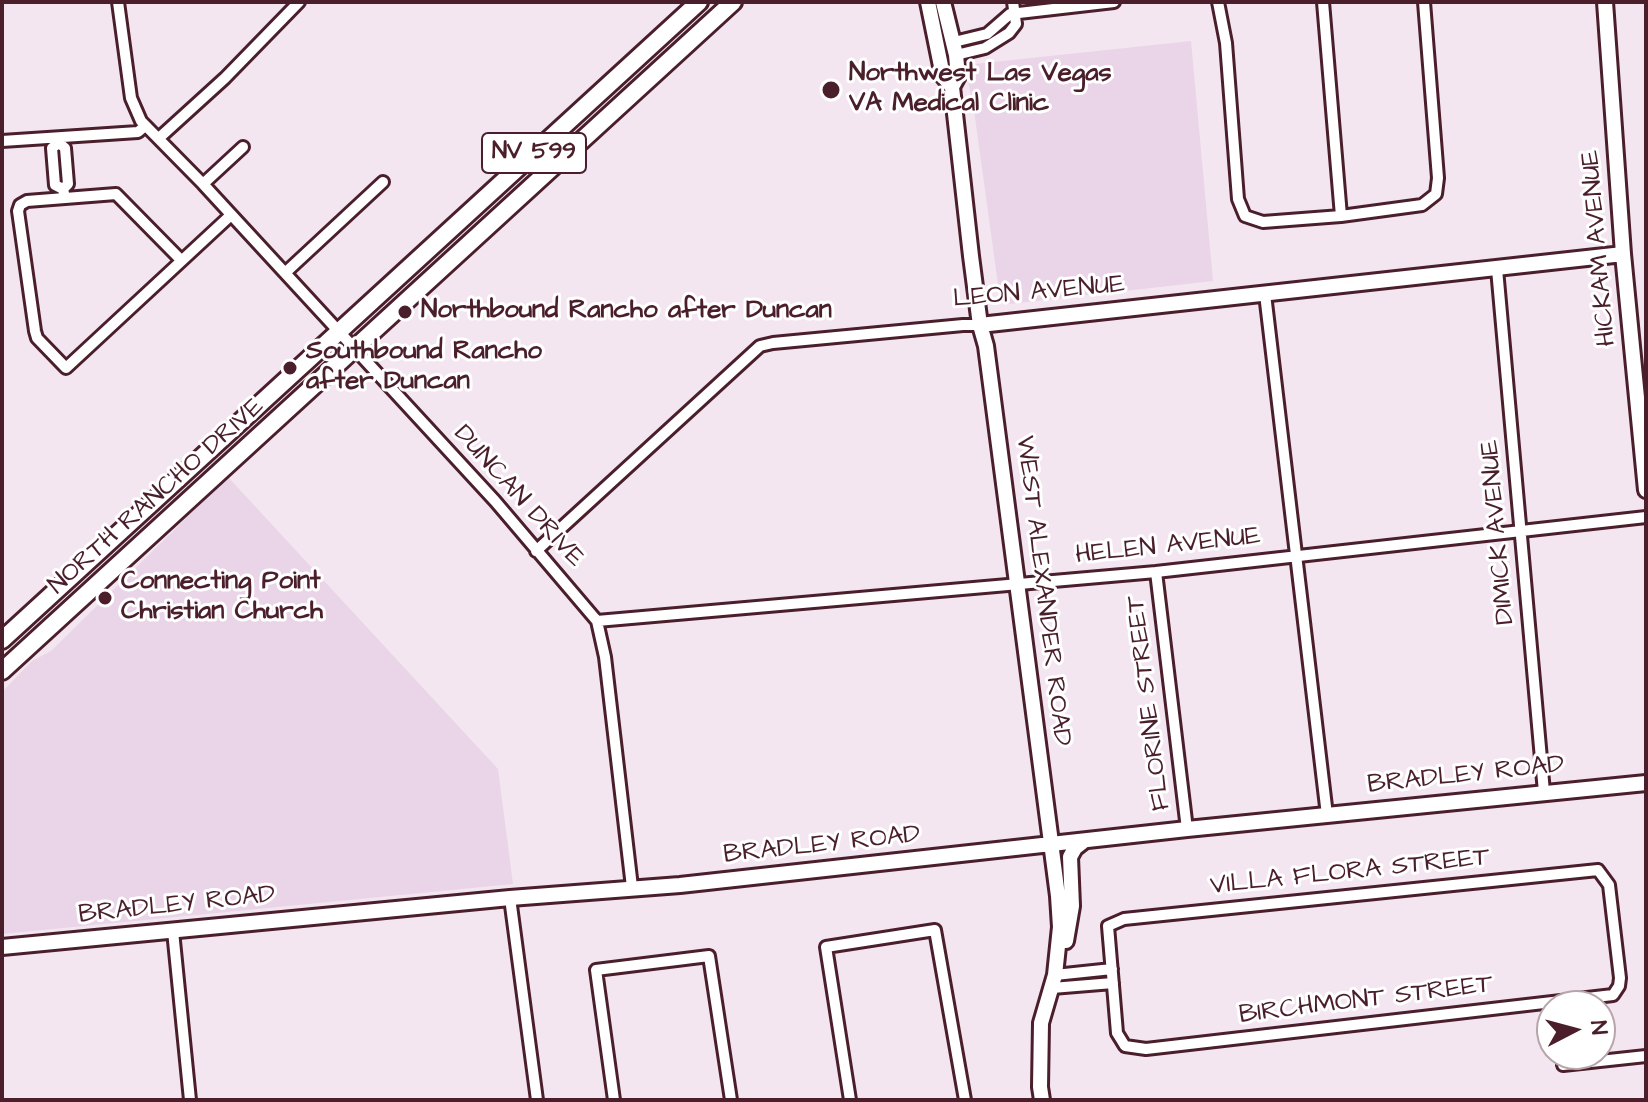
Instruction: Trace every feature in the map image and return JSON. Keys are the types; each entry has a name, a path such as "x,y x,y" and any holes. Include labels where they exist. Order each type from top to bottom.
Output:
{"main road":[{"name":"NORTH RANCHO DRIVE","path":"2,640 699,2"},
{"name":"NORTH RANCHO DRIVE","path":"2,671 733,2"},
{"path":"164,524 163,510 179,493 188,469"},
{"path":"130,522 139,546"}],"street":[{"name":"DUNCAN DRIVE","path":"118,2 131,98 145,126 203,184 495,501 597,621 605,657 632,887"},
{"path":"159,138 225,78 299,2"},
{"name":"WEST ALEXANDER ROAD","path":"928,2 943,76 952,87 980,325 986,346 1018,583 1059,912 1054,974 1041,1023 1042,1100"},
{"name":"WEST ALEXANDER ROAD","path":"943,2 955,48 958,76 952,87"},
{"path":"955,48 985,48 1000,41 1016,24 1013,2"},
{"path":"1013,14 1114,2"},
{"path":"1218,2 1226,43 1238,199 1245,216 1263,222 1422,205 1436,194 1438,178 1424,2"},
{"path":"1323,2 1341,216"},
{"name":"HICKAM AVENUE","path":"1605,2 1623,254 1646,490"},
{"path":"2,141 59,140 138,132 145,126"},
{"path":"59,140 52,148 55,185 64,194"},
{"path":"203,184 243,147"},
{"path":"285,273 383,182"},
{"path":"181,260 116,194 64,194 27,201 20,205 18,211 37,338 66,368 231,215"},
{"name":"LEON AVENUE","path":"536,551 760,346 859,334 980,325 1623,254"},
{"name":"DIMICK AVENUE","path":"1497,269 1544,792"},
{"path":"1265,294 1327,815"},
{"name":"HELEN AVENUE","path":"597,621 1156,572 1646,517"},
{"name":"FLORINE STREET","path":"1156,572 1187,829"},
{"name":"BRADLEY ROAD","path":"2,947 510,898 680,885 1187,829 1646,783"},
{"path":"1054,974 1067,937 1072,906 1070,857 1084,841"},
{"name":"VILLA FLORA STREET","path":"1112,969 1108,926 1124,919 1598,870 1609,885 1620,978 1616,990"},
{"path":"510,898 537,1100"},
{"path":"850,1100 826,947 935,930 965,1100"},
{"path":"173,931 190,1100"},
{"path":"614,1100 596,970 709,956 731,1100"},
{"path":"1112,969 1113,983 1054,974 1112,969"},
{"name":"BIRCHMONT STREET","path":"1113,983 1117,1033 1125,1046 1146,1049 1536,1004"},
{"path":"1616,1059 1646,1056"}],"shaded area":[{"path":"1191,41 1213,281 1009,304 1000,299 965,65"},
{"path":"228,477 498,769 513,884 2,934 2,692 32,661 51,651"}],"place":[{"name":"Northwest Las Vegas VA Medical Clinic","path":"831,90"},
{"name":"Northbound Rancho after Duncan","path":"405,312"},
{"name":"Southbound Rancho after Duncan","path":"290,368"},
{"name":"Connecting Point Christian Church","path":"105,598"}]}
